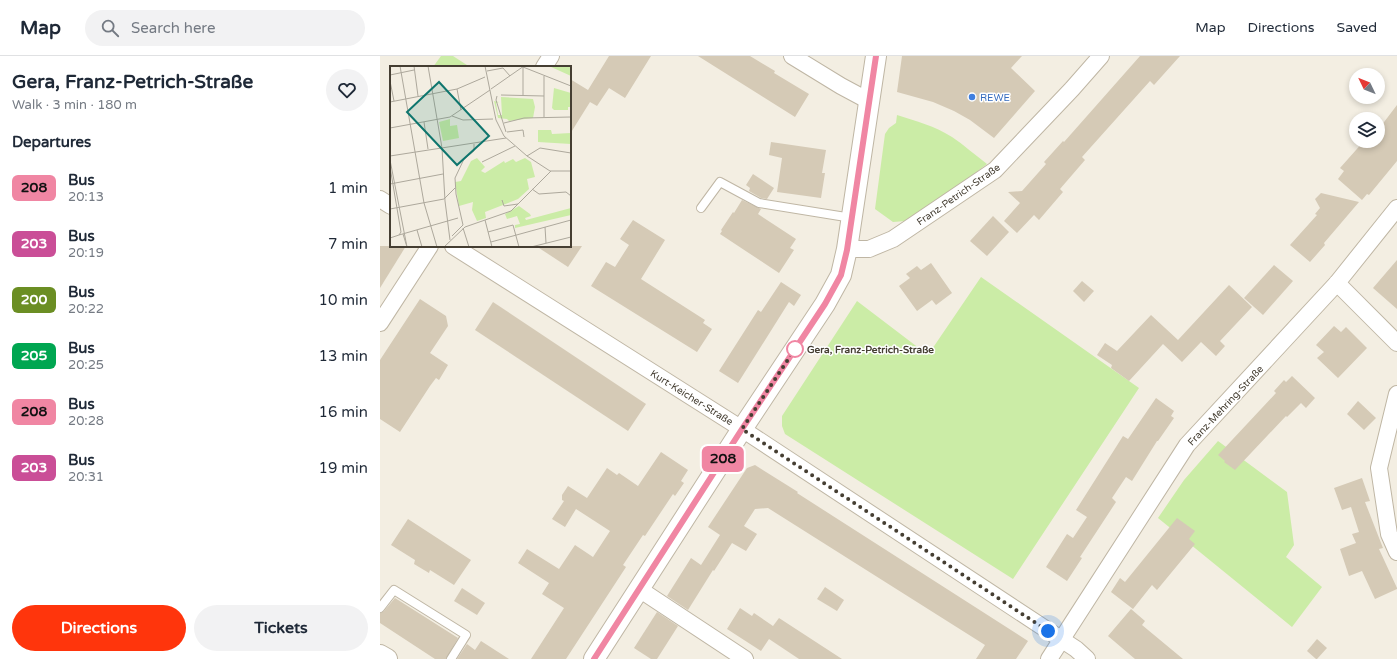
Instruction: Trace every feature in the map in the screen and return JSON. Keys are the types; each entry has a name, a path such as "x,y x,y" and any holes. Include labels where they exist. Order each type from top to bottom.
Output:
{"street":[{"path":"545,66 551,56"},
{"path":"792,56 869,101"},
{"path":"594,659 742,429 825,304 841,275 847,250 876,56"},
{"name":"Franz-Petrich-Straße","path":"847,250 869,249 893,239 995,170 1072,89 1101,56"},
{"path":"380,199 390,205"},
{"name":"Franz-Mehring-Straße","path":"1049,659 1187,445 1337,283 1397,208"},
{"path":"380,323 429,247"},
{"name":"Kurt-Keicher-Straße","path":"455,247 742,429 1061,640 1087,659"},
{"path":"1337,283 1397,343"},
{"path":"1397,394 1379,468 1389,534 1397,552"},
{"path":"639,589 745,659"},
{"path":"380,654 387,659"}],"lane":[{"path":"701,208 720,182 759,203 852,218"},
{"path":"380,608 394,590 466,635 451,659"}],"green space":[{"path":"441,56 453,56 468,66 434,66"},
{"path":"897,115 925,124 946,133 987,164 914,218 906,221 893,222 875,209 885,134 889,128 896,123"},
{"path":"981,277 1139,388 1013,579 785,434 782,426 782,416 857,301 928,355"},
{"path":"1218,441 1287,492 1294,545 1286,557 1322,587 1292,627 1158,518 1184,480"}],"building":[{"path":"609,56 651,56 625,98 609,88 597,106 590,102 571,132 571,80 588,90"},
{"path":"698,56 750,56 775,71 774,73 809,94 795,117"},
{"name":"REWE","path":"902,56 1022,56 1011,68 1035,91 994,138 970,120 954,111 933,102 897,92"},
{"path":"1140,56 1180,56 1154,85 1150,81 1082,157 1085,160 1060,189 1063,192 1039,220 1034,215 1017,233 1004,221 1020,203 1008,192 1022,191 1046,164 1044,162 1063,141 1064,142"},
{"path":"1397,105 1397,161 1369,195 1367,194 1362,200 1338,179 1344,171 1340,168 1358,148 1385,148 1385,121"},
{"path":"771,142 826,150 822,173 825,173 821,198 777,192 782,158 769,155"},
{"path":"753,174 774,188 767,199 761,198 749,191 750,188 746,185"},
{"path":"1321,193 1359,202 1310,262 1290,245 1317,215 1315,214 1320,208 1315,199"},
{"path":"742,200 761,209 758,214 796,239 790,248 794,250 779,273 720,234 722,231 721,230"},
{"path":"993,216 1009,232 987,256 970,241"},
{"path":"633,220 665,240 641,279 705,320 703,323 712,329 697,352 591,286 606,262 615,267 629,245 620,239"},
{"path":"380,246 405,247 380,288"},
{"path":"582,246 568,267 538,247"},
{"path":"1397,260 1397,309 1373,288"},
{"path":"931,263 952,293 936,305 932,300 917,311 899,286 910,278 906,274 917,266 921,270"},
{"path":"1274,265 1293,281 1263,315 1244,298"},
{"path":"1082,281 1094,291 1084,302 1073,291"},
{"path":"781,282 801,295 794,306 789,302 738,383 719,371 758,310 761,312"},
{"path":"1229,285 1252,307 1220,341 1225,346 1216,356 1201,342 1182,362 1163,344 1129,381 1111,368 1112,365 1097,355 1105,343 1117,351 1151,315 1178,340"},
{"path":"420,299 446,316 448,326 430,353 448,365 439,380 436,378 430,386 400,432 380,419 380,360"},
{"path":"493,302 646,404 628,431 475,330"},
{"path":"1334,326 1341,332 1346,327 1367,348 1338,378 1317,358 1324,352 1316,345"},
{"path":"1292,376 1315,398 1306,408 1301,403 1287,417 1286,416 1235,470 1224,462 1225,461 1218,455 1276,393 1274,391 1284,380 1286,382"},
{"path":"1156,398 1174,411 1171,416 1174,418 1157,441 1132,481 1126,477 1112,498 1116,502 1080,557 1082,558 1067,581 1046,567 1067,534 1073,538 1087,517 1076,510 1123,436 1128,439"},
{"path":"1358,401 1376,418 1364,430 1347,414"},
{"path":"661,452 688,470 681,481 684,483 675,496 673,494 645,536 643,535 623,565 626,567 566,659 531,659 564,608 542,594 549,583 518,563 527,549 559,569 575,545 593,557 610,531 576,509 565,527 552,519 564,501 562,500 562,495 568,486 587,498 607,468 617,475 619,473 638,486"},
{"path":"755,465 1028,641 1016,659 976,659 985,645 768,508 755,509 744,526 757,534 746,551 732,543 688,610 667,596 691,558 701,565 720,535 708,527 747,468"},
{"path":"1362,478 1370,501 1365,502 1383,548 1379,549 1397,588 1375,599 1362,571 1349,576 1340,549 1356,543 1352,534 1359,532 1351,507 1342,510 1334,488"},
{"path":"1177,518 1195,531 1189,539 1195,544 1157,590 1152,585 1133,609 1111,592 1120,578 1125,582"},
{"path":"408,519 471,560 454,585 430,570 429,573 414,564 415,560 391,545"},
{"path":"825,587 844,600 837,611 817,599"},
{"path":"462,588 485,603 477,615 454,601"},
{"path":"395,598 458,638 446,659 435,659 380,623 380,613 384,611"},
{"path":"740,608 752,616 754,613 773,626 779,618 842,659 799,659 769,639 761,651 727,629"},
{"path":"1131,609 1145,621 1142,625 1183,659 1135,659 1108,636"},
{"path":"657,612 678,626 657,659 651,659 634,648"},
{"path":"1317,639 1327,648 1316,659 1307,651"},
{"path":"481,641 509,659 457,659 467,644 475,650"}],"bus line":[{"name":"208","path":"594,659 742,429 825,304 841,275 847,250 876,56"}],"place":[{"name":"REWE","path":"972,97"},
{"name":"Gera, Franz-Petrich-Straße","path":"795,349"}],"route":[{"path":"795,349 742,429 1048,631"}]}
